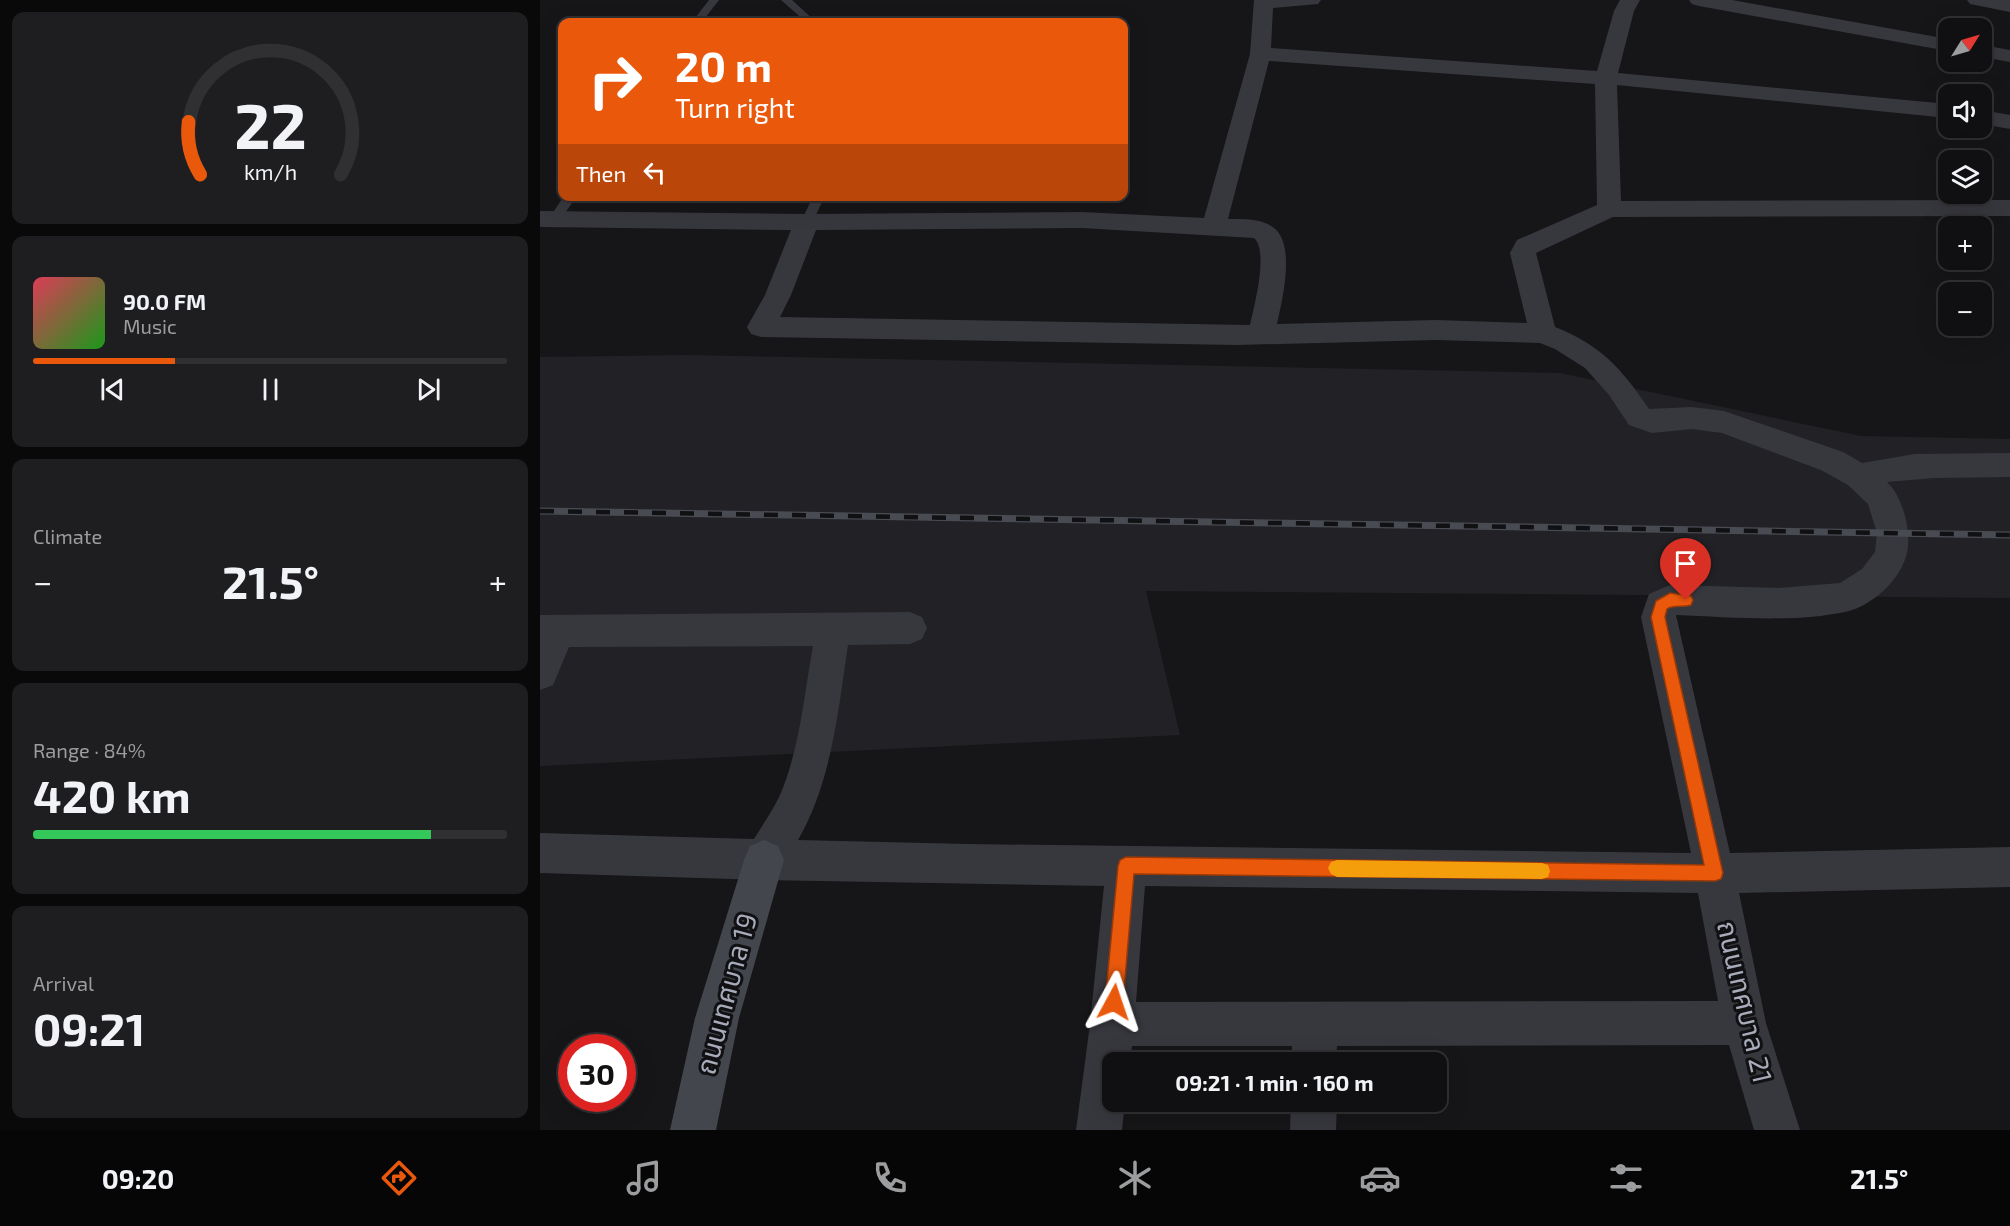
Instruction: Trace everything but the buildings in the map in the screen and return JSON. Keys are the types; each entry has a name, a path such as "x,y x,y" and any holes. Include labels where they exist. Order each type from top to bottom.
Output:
{"street":[{"path":"1214,225 1260,54 1264,1 1311,0"},
{"path":"1609,209 1606,78 1624,11 1630,0"},
{"path":"1699,0 1938,43"},
{"path":"1977,0 2010,6"},
{"path":"1992,53 2010,56"},
{"path":"1260,54 1606,78 1938,110"},
{"path":"1992,119 2010,122"},
{"path":"813,209 778,295 761,327 1237,335 1436,330 1543,333 1523,253 1526,246 1609,209 2010,208"},
{"path":"547,219 813,209 1252,228 1264,232 1270,238 1274,254 1261,333"},
{"name":"ถนนเทศบาล 21","path":"1543,333 1565,342 1595,361 1620,387 1639,417 1652,422 1692,418 1724,422 1832,461 1859,476 1882,497 1893,533 1891,556 1874,579 1846,597 1779,603 1670,600 1661,605 1658,617 1715,873 1744,1023 1777,1130"},
{"path":"1859,476 1882,469 1909,467 2010,465"},
{"path":"540,673 550,631 910,628"},
{"path":"764,860 790,815 802,785 815,735 833,630"},
{"path":"540,853 764,860 1715,873 2010,867"},
{"name":"ถนนเทศบาล 19","path":"693,1130 717,1018 764,860"},
{"path":"1099,1130 1112,1024 1126,866"},
{"path":"1112,1024 1314,1043 1744,1023"},
{"path":"1313,1130 1314,1112"}],"lane":[{"path":"701,18 714,0"},
{"path":"786,0 806,18"},
{"path":"547,219 566,201"}],"shaded area":[{"path":"687,355 1560,373 1861,436 2010,439 2010,598 1146,591 1180,735 540,766 540,357"}],"railway":[{"path":"540,511 2010,535"}],"slow traffic":[{"path":"1337,868 1542,871"}],"route":[{"path":"1114,1002 1126,866 1715,873 1658,617 1661,605 1670,600 1686,600"}]}
